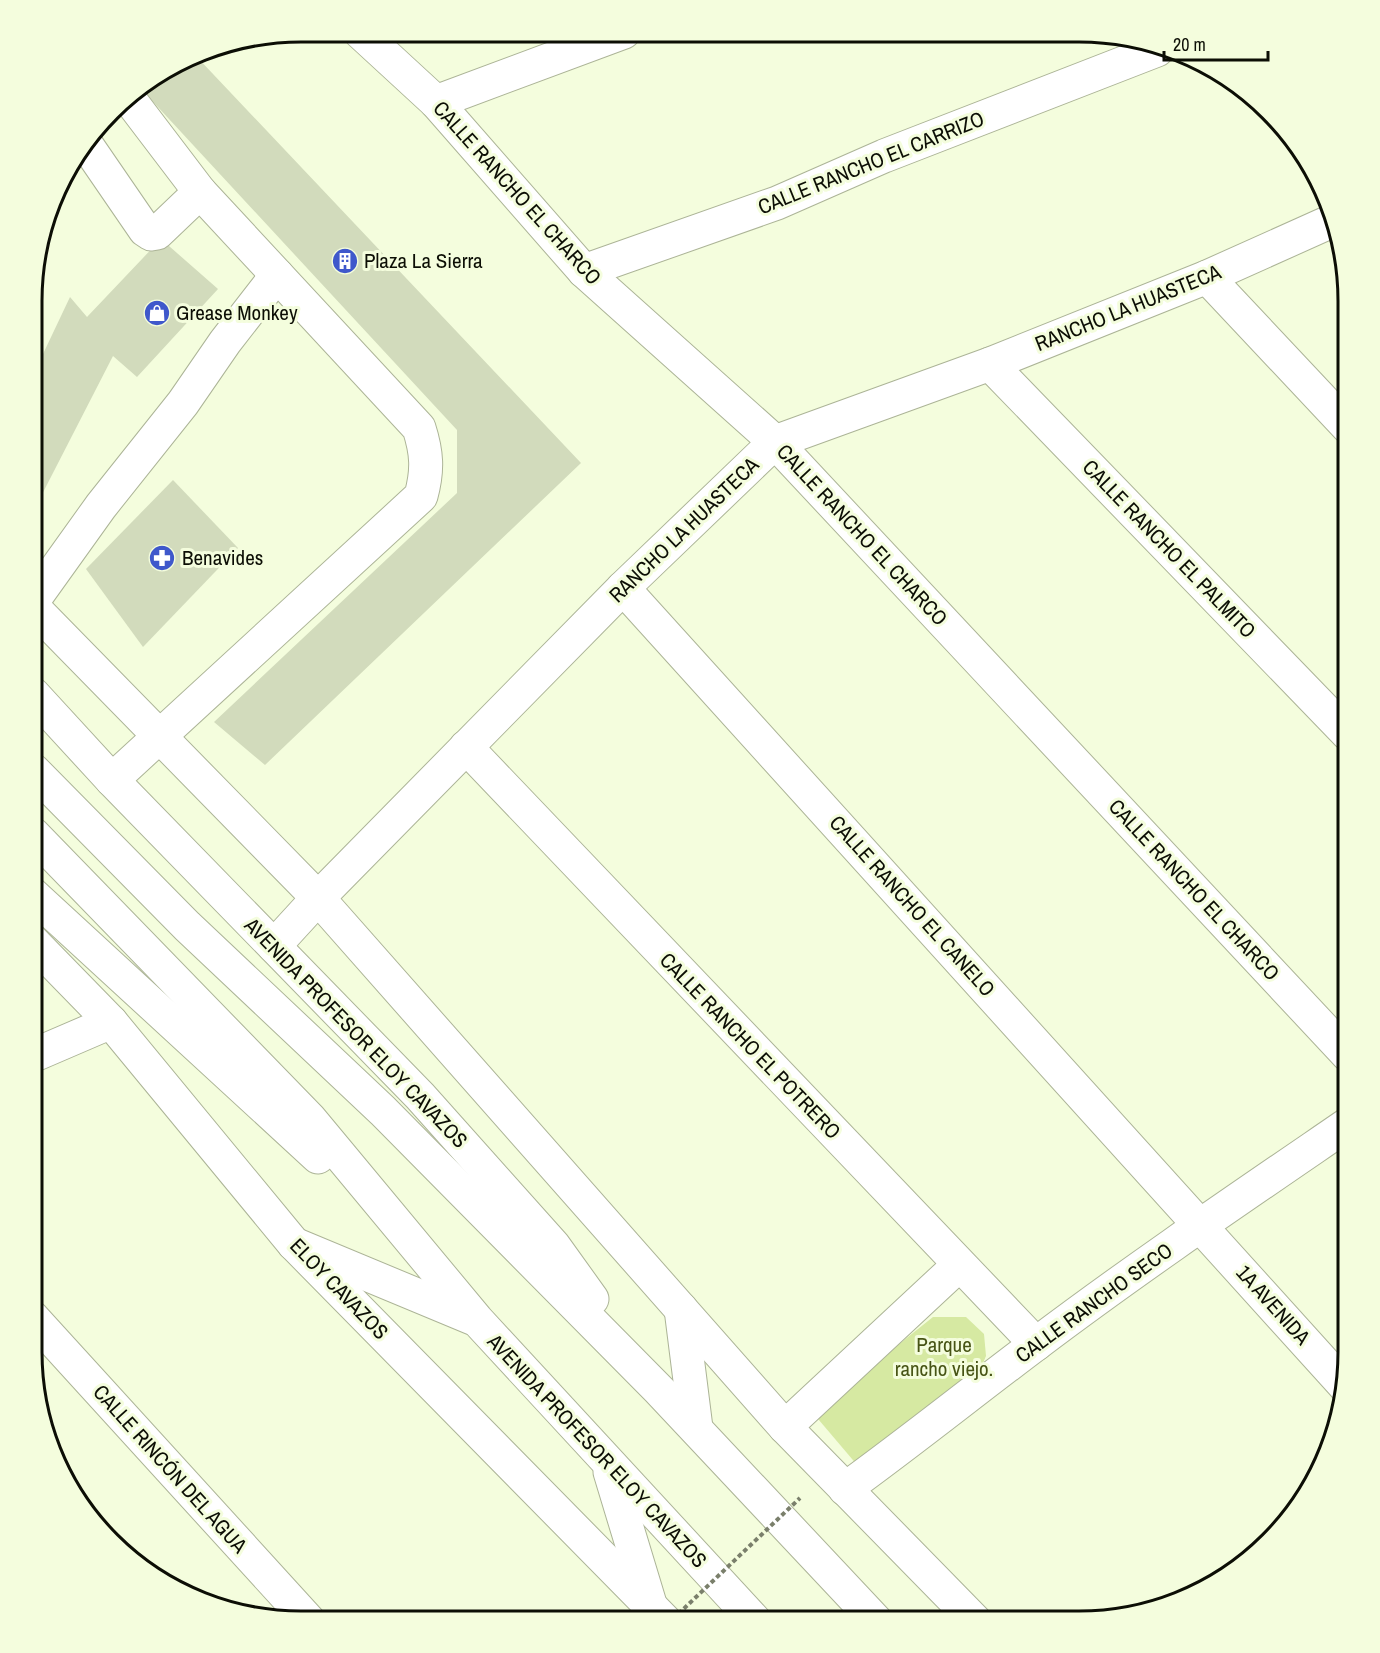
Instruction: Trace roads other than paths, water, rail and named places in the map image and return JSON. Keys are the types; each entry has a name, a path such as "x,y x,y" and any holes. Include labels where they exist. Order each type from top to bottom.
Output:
{"street":[{"name":"CALLE RANCHO EL CHARCO","path":"371,42 436,102 584,271 775,442 1338,1044"},
{"path":"436,102 597,42"},
{"name":"CALLE RANCHO EL CARRIZO","path":"584,271 777,203 884,156 1151,52"},
{"path":"112,780 421,496 425,481 426,450 419,428 200,192 133,104"},
{"path":"91,151 145,230 151,234 157,233 200,192"},
{"name":"RANCHO LA HUASTECA","path":"274,946 318,898 623,588 775,442 990,364 1207,277 1326,224"},
{"path":"42,588 101,506 183,403 225,342 277,275"},
{"path":"1207,277 1338,416"},
{"name":"CALLE RANCHO EL PALMITO","path":"990,364 1338,724"},
{"name":"CALLE RANCHO EL CANELO","path":"623,588 1200,1224"},
{"path":"42,616 318,898 785,1427 965,1611"},
{"name":"AVENIDA PROFESOR ELOY CAVAZOS","path":"42,704 112,780 420,1096 554,1246 659,1390"},
{"name":"CALLE RANCHO EL POTRERO","path":"466,747 1036,1344"},
{"name":"AVENIDA PROFESOR ELOY CAVAZOS","path":"42,779 187,926 383,1112 659,1390 867,1611"},
{"name":"AVENIDA PROFESOR ELOY CAVAZOS","path":"42,843 310,1119 477,1320 745,1611"},
{"name":"AVENIDA PROFESOR ELOY CAVAZOS","path":"42,902 318,1157 348,1181 374,1195"},
{"name":"ELOY CAVAZOS","path":"42,951 111,1022 294,1244 658,1611"},
{"path":"42,1052 111,1022"},
{"name":"CALLE RANCHO SECO","path":"845,1490 1036,1344 1200,1224 1338,1131"},
{"name":"1A AVENIDA","path":"1200,1224 1337,1377"},
{"path":"294,1244 477,1320"},
{"path":"785,1427 959,1265"},
{"path":"681,1309 696,1428"},
{"name":"CALLE RINCÓN DEL AGUA","path":"42,1328 300,1611"},
{"path":"608,1464 661,1611"}],"place":[{"name":"Plaza La Sierra","path":"345,261"},
{"name":"Grease Monkey","path":"157,313"},
{"name":"Benavides","path":"162,558"}],"park label":[{"name":"Parque rancho viejo.","path":"944,1357"}]}
